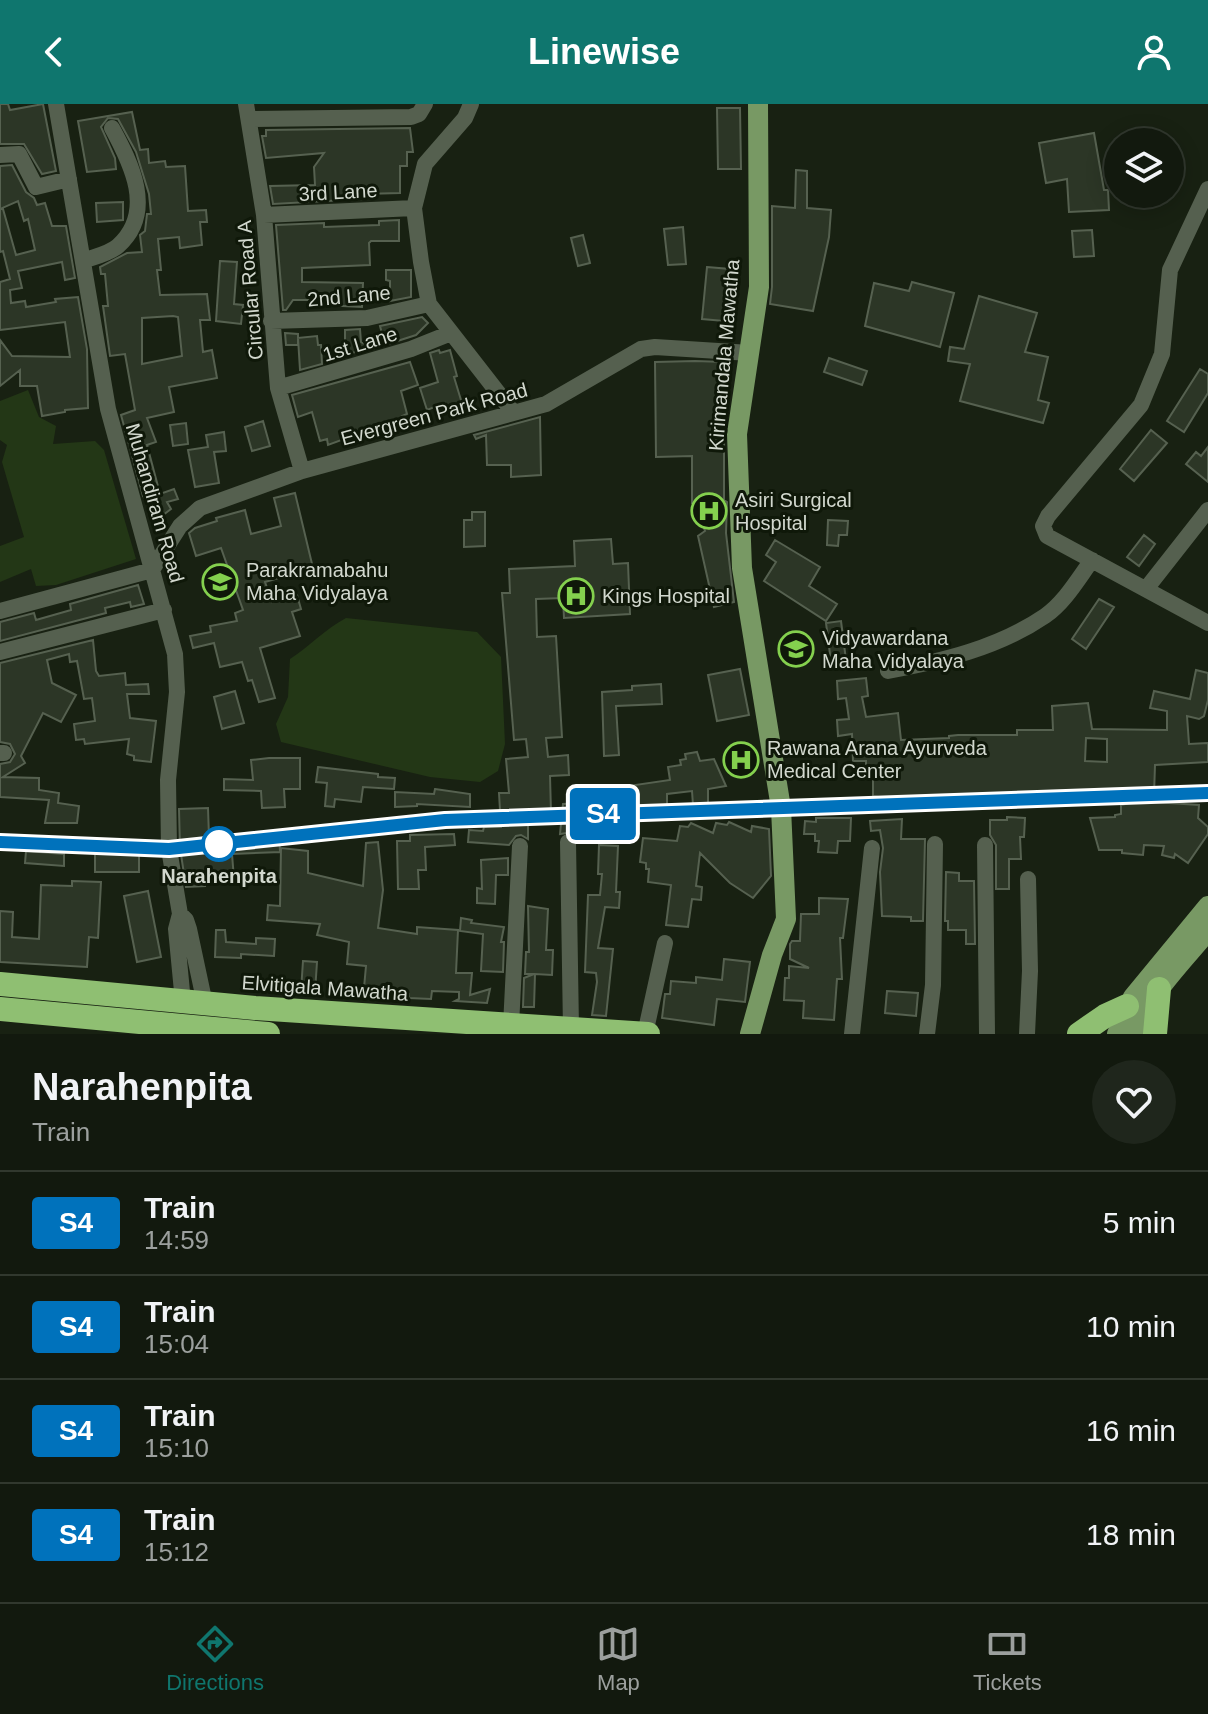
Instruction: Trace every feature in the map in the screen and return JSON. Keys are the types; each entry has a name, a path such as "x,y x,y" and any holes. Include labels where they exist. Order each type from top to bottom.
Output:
{"highway":[{"name":"Elvitigala Mawatha","path":"0,984 194,1003 646,1034"},
{"path":"1155,1034 1159,989"},
{"path":"1079,1034 1105,1016 1127,1006"},
{"path":"0,1009 199,1031 268,1034"}],"main road":[{"name":"Kirimandala Mawatha","path":"750,1034 772,955 786,919 781,808 742,568 737,434 759,287 758,104"},
{"path":"1117,1034 1127,1006 1208,906"},
{"path":"1133,1034 1141,1015 1159,989 1208,931"},
{"path":"194,1003 199,1031"}],"street":[{"name":"Muhandiram Road","path":"56,104 108,409 175,654 177,692 168,780 169,849 180,914 176,929 194,1003"},
{"path":"248,111 411,117 424,109 425,104"},
{"path":"471,104 465,118 425,164 414,208 429,304 513,412"},
{"name":"Circular Road A","path":"248,111 264,215 278,388 302,471"},
{"path":"83,261 118,247 137,213 135,177 112,128"},
{"path":"0,155 19,154 36,187 69,179"},
{"path":"1208,189 1170,270 1162,354 1141,405 1048,516 1043,526 1047,536 1208,623"},
{"name":"3rd Lane","path":"264,215 414,208"},
{"name":"2nd Lane","path":"271,321 367,318 429,304"},
{"name":"1st Lane","path":"278,388 397,353 451,333"},
{"name":"Evergreen Park Road","path":"152,570 180,526 200,508 302,471 546,404 641,349 750,353"},
{"path":"1146,589 1208,510"},
{"path":"888,671 946,660 1045,616 1062,600 1092,560"},
{"path":"0,611 152,570"},
{"path":"0,652 164,610"},
{"path":"568,842 571,1029"},
{"path":"927,1034 933,985 935,844"},
{"path":"985,845 987,1034"},
{"path":"511,1026 520,846"},
{"path":"852,1034 872,848"},
{"path":"1027,1034 1030,971 1028,879"},
{"path":"646,1034 665,943"}],"green space":[{"path":"28,390 39,417 56,426 53,444 95,441 104,450 136,559 56,585 36,586 31,569 0,582 0,546 24,537 2,462 7,445 0,440 0,401"},
{"path":"346,618 477,632 501,657 505,744 498,771 480,782 430,777 281,742 276,724 288,697 290,659"}],"building":[{"path":"0,104 8,104 10,110 43,104 56,171 42,174 24,144 0,144"},
{"path":"717,108 740,108 741,169 718,169"},
{"path":"132,112 140,150 148,149 149,163 165,161 166,167 185,166 188,211 206,210 207,222 200,222 202,245 180,248 179,237 158,239 160,295 207,294 210,320 200,320 203,352 212,350 217,378 169,387 174,412 147,418 156,442 147,445 160,494 174,489 178,499 167,502 171,509 159,518 143,496 121,415 135,410 125,354 110,356 103,306 108,306 105,274 101,274 100,267 127,253 142,252 140,235 145,231 147,214 151,214 149,194 136,152 118,119 108,118 101,127 115,158 116,169 87,172 78,121","holes":["178,317 182,356 142,364 142,318"]},
{"path":"410,128 413,152 407,152 407,166 400,166 400,193 363,194 363,199 273,204 270,186 315,185 314,167 324,153 266,158 262,136 266,136 266,130"},
{"path":"1094,133 1104,208 1109,210 1069,212 1067,179 1046,183 1039,143"},
{"path":"12,165 26,192 37,205 45,203 52,226 66,226 75,278 65,280 62,262 18,271 22,288 10,290 11,303 25,301 26,307 78,297 87,349 88,408 42,416 37,386 20,386 20,370 0,386 0,340 12,356 70,357 65,322 0,330 0,282 10,279 3,251 0,252 0,166","holes":["18,201 24,221 28,219 35,250 16,255 3,209 0,209"]},
{"path":"796,170 807,171 807,208 831,210 829,237 813,311 770,304 772,206 795,208"},
{"path":"123,202 123,220 97,222 96,203"},
{"path":"399,220 399,241 369,243 370,265 302,268 302,282 363,283 362,307 322,305 322,300 293,300 283,310 276,225 379,225 379,221"},
{"path":"683,227 686,264 668,265 664,229"},
{"path":"1092,230 1094,256 1074,257 1072,231"},
{"path":"583,235 590,263 578,266 571,238"},
{"path":"220,261 237,262 234,304 243,305 241,324 216,321"},
{"path":"707,267 730,269 724,321 702,319"},
{"path":"386,270 411,270 411,297 390,301 390,281 386,280"},
{"path":"912,282 954,293 940,347 865,326 874,283 909,291"},
{"path":"979,296 1037,313 1025,352 1048,357 1038,400 1049,403 1043,423 960,401 970,364 948,361 950,347 964,349"},
{"path":"422,317 428,323 416,335 385,345 380,326"},
{"path":"360,329 361,342 372,349 345,354 345,330"},
{"path":"285,333 298,334 298,345 286,345"},
{"path":"317,336 322,364 300,370 298,338"},
{"path":"439,350 440,353 450,350 464,410 449,415 445,403 427,410 420,388 438,382 430,353"},
{"path":"829,358 867,371 862,385 824,372"},
{"path":"410,362 418,385 401,391 407,414 402,416 404,422 394,425 393,421 328,445 327,439 320,441 312,412 298,417 292,395"},
{"path":"655,362 724,362 724,500 727,502 726,533 734,602 714,607 698,536 705,531 700,518 702,503 692,503 692,456 656,457"},
{"path":"1200,369 1208,374 1208,393 1184,432 1167,421"},
{"path":"540,417 541,475 511,477 511,465 487,465 486,435 476,439 474,435"},
{"path":"263,421 270,446 252,451 245,427"},
{"path":"186,423 188,444 173,446 170,425"},
{"path":"1151,430 1167,443 1134,481 1120,469"},
{"path":"224,432 226,451 214,452 219,483 195,487 188,450 208,447 206,435"},
{"path":"1208,447 1208,482 1186,464 1196,452 1201,456"},
{"path":"295,493 313,568 265,582 272,602 297,595 301,609 292,612 300,636 260,648 275,698 259,702 242,662 220,667 214,643 193,648 190,636 211,632 210,626 237,621 235,613 243,610 221,548 196,556 189,533 217,521 216,518 245,510 251,534 281,526 274,498"},
{"path":"472,512 485,512 485,546 464,547 464,520 472,520"},
{"path":"828,520 848,521 847,535 839,535 838,546 827,545"},
{"path":"1144,535 1155,544 1139,566 1127,557"},
{"path":"611,539 613,564 628,563 630,614 564,618 563,598 536,599 537,637 556,636 562,737 546,738 548,757 568,755 569,775 550,776 551,812 528,814 528,839 516,836 509,845 468,842 469,830 501,827 499,793 509,793 506,759 528,757 526,739 514,740 502,593 510,593 509,569 575,566 574,541"},
{"path":"775,540 820,567 809,586 837,604 826,621 764,581 776,562 766,555"},
{"path":"138,585 144,604 131,607 130,602 105,608 106,613 0,641 0,622 34,613 36,620 71,610 70,604"},
{"path":"1099,599 1114,607 1086,649 1072,639"},
{"path":"841,621 846,660 831,662 826,623"},
{"path":"93,640 99,676 125,673 126,685 148,684 149,694 127,694 130,718 156,721 151,762 134,760 134,756 127,754 129,739 85,744 84,739 76,740 74,724 95,721 92,698 84,699 77,661 70,662 69,654 47,660 52,683 76,695 61,722 43,713 21,756 25,763 3,777 39,778 39,790 59,793 58,803 79,806 77,823 45,823 49,800 0,797 0,764 10,762 15,754 10,744 0,742 0,663"},
{"path":"740,669 749,715 717,721 708,675"},
{"path":"1196,670 1208,673 1208,700 1204,716 1199,719 1187,716 1189,744 1208,743 1208,762 1155,765 1154,795 1095,790 1095,794 975,794 879,800 879,797 873,796 873,776 866,776 866,761 853,761 852,734 838,736 837,720 849,719 846,698 838,699 837,681 866,678 868,696 862,697 866,717 898,713 901,740 958,735 1017,735 1017,730 1053,730 1052,706 1088,703 1092,729 1167,730 1167,711 1150,708 1154,691 1190,699","holes":["1086,738 1107,739 1107,762 1085,761"]},
{"path":"661,684 662,704 616,706 619,755 604,756 602,692"},
{"path":"235,691 244,723 222,729 214,697"},
{"path":"697,752 700,761 714,759 726,786 708,789 708,804 693,805 692,791 667,794 667,806 630,808 630,799 636,799 635,785 670,780 668,767 681,765 680,760 686,759 685,754"},
{"path":"300,758 300,789 284,789 285,807 262,808 261,791 224,790 224,779 253,780 251,760"},
{"path":"318,767 395,778 394,789 363,787 361,802 335,799 334,807 325,806 327,783 316,782"},
{"path":"435,789 470,794 470,807 417,804 395,807 395,792 434,794"},
{"path":"1154,798 1154,802 1199,805 1198,818 1208,827 1208,834 1188,863 1175,854 1174,858 1162,855 1164,846 1144,845 1143,855 1122,853 1122,850 1099,850 1090,818 1115,817 1121,814 1121,805"},
{"path":"616,801 616,808 583,812 581,841 573,832 560,834 563,804"},
{"path":"208,808 209,837 279,831 280,852 232,854 234,879 186,887 180,848 179,809"},
{"path":"1007,817 1025,818 1024,837 1020,837 1021,859 1009,859 1009,889 996,889 996,845 990,835 990,820 1007,820"},
{"path":"816,818 851,818 850,841 838,841 837,853 818,852 819,841 815,841 815,834 804,834 805,821 816,822"},
{"path":"902,819 901,839 925,839 923,921 911,921 911,917 882,916 880,872 883,848 880,830 871,831 870,821"},
{"path":"729,822 751,832 752,826 769,829 771,876 753,898 730,883 700,853 696,886 702,887 701,900 692,899 688,927 666,925 671,885 648,882 649,869 646,869 646,863 640,862 643,838 677,841 680,826 688,827 691,823 713,833 716,823 727,825"},
{"path":"454,834 455,845 425,847 426,870 418,870 419,889 398,889 397,841 410,841 410,835"},
{"path":"378,842 383,890 378,928 417,934 417,927 458,930 456,973 472,973 470,995 490,989 487,1003 455,1001 459,999 459,992 432,991 431,999 409,998 409,994 364,988 366,966 347,964 349,942 317,935 320,924 267,920 268,905 280,906 281,848 308,851 308,873 363,886 366,843"},
{"path":"599,845 618,846 616,892 620,892 619,908 605,907 598,948 613,949 606,1016 592,1015 596,973 585,972 588,895 600,895 602,874 598,874"},
{"path":"26,851 64,854 64,866 25,863"},
{"path":"95,853 139,853 139,872 95,872"},
{"path":"508,858 508,875 496,875 495,904 477,903 477,888 482,889 481,860"},
{"path":"946,872 959,873 959,881 974,881 975,944 966,944 966,930 948,930 948,921 945,921"},
{"path":"72,881 101,882 98,938 89,937 87,967 0,962 0,911 13,912 12,937 39,939 41,885 72,886"},
{"path":"148,891 161,957 137,962 124,896"},
{"path":"819,898 848,899 843,938 840,938 842,979 837,979 834,1020 803,1018 804,1001 784,1000 789,966 809,968 790,959 790,944 800,941 801,914 819,914"},
{"path":"528,906 548,909 546,950 553,950 552,975 535,974 534,1007 523,1007 524,978 534,974 525,974 526,952 529,952"},
{"path":"461,918 472,920 471,923 504,927 501,942 504,942 503,972 481,971 483,934 460,931"},
{"path":"216,930 225,930 226,942 256,944 256,938 275,939 274,956 241,954 241,958 215,957"},
{"path":"724,959 750,962 745,1002 717,999 714,1025 662,1018 665,994 670,994 671,981 696,983 696,977 722,980"},
{"path":"303,961 317,962 315,992 301,991"},
{"path":"887,991 918,993 916,1016 885,1013"}],"railway":[{"path":"0,842 169,849 445,820 1208,793"}],"train":[{"name":"S4","path":"0,842 169,849 445,820 1208,793"}],"place":[{"name":"Asiri Surgical Hospital","path":"709,511"},
{"name":"Parakramabahu Maha Vidyalaya","path":"220,582"},
{"name":"Kings Hospital","path":"576,596"},
{"name":"Vidyawardana Maha Vidyalaya","path":"796,649"},
{"name":"Rawana Arana Ayurveda Medical Center","path":"741,760"},
{"name":"Narahenpita","path":"219,844"}]}
